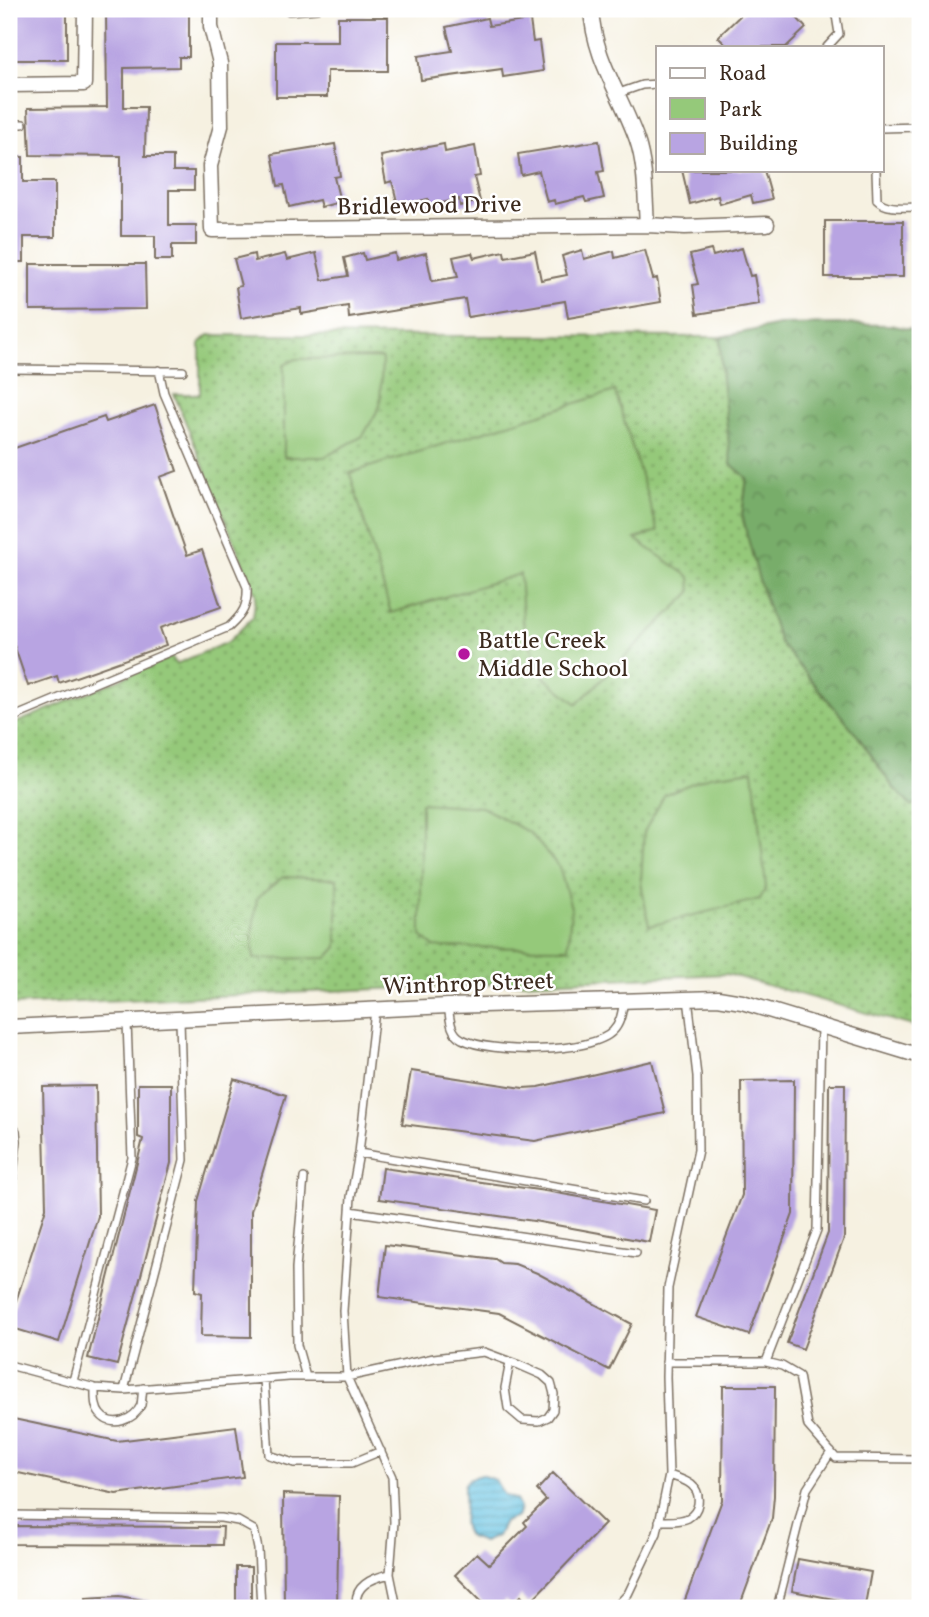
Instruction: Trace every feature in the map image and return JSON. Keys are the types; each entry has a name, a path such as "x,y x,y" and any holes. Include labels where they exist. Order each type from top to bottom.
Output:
{"street":[{"path":"9,85 84,84 85,9"},
{"name":"Bridlewood Drive","path":"211,9 211,27 220,63 221,126 210,166 212,230 647,225 685,227 767,224"},
{"path":"591,9 598,48 615,94 628,119 642,162 647,225"},
{"name":"Winthrop Street","path":"9,1027 448,1006 718,998 742,1002 920,1055"}],"lane":[{"path":"289,11 317,9"},
{"path":"828,46 839,34 835,9"},
{"path":"615,94 642,85 656,84"},
{"path":"9,124 23,124"},
{"path":"884,128 920,127"},
{"path":"876,172 877,200 884,206 920,207"},
{"path":"9,369 183,371"},
{"path":"9,719 229,627 243,614 247,603 247,587 164,393 159,370"},
{"path":"615,1608 628,1594 657,1533 668,1475 668,1288 698,1150 697,1076 688,998"},
{"path":"448,1006 452,1028 461,1039 512,1050 534,1051 602,1039 613,1031 620,1021 624,1000"},
{"path":"375,1010 350,1211 343,1311 347,1377 392,1477 394,1522 390,1574 397,1608"},
{"path":"124,1390 184,1160 180,1020"},
{"path":"73,1381 132,1158 127,1022"},
{"path":"766,1362 817,1230 821,1025"},
{"path":"9,1122 16,1131 17,1141 9,1210"},
{"path":"359,1153 644,1201"},
{"path":"304,1178 296,1268 296,1319 297,1345 306,1377"},
{"path":"350,1211 636,1253"},
{"path":"9,1365 95,1388 124,1390 264,1379 347,1377 434,1358 484,1352 510,1362 542,1375 551,1383 554,1394 553,1410 548,1417 538,1421 522,1420 508,1408 505,1388 510,1362"},
{"path":"666,1362 766,1362 782,1366 799,1376 808,1426 836,1458 920,1459"},
{"path":"264,1379 269,1455 293,1463 352,1463 382,1451"},
{"path":"95,1388 94,1400 100,1415 120,1422 131,1418 141,1405 143,1388"},
{"path":"777,1608 807,1489 831,1452"},
{"path":"659,1521 685,1519 696,1509 698,1501 698,1493 693,1486 668,1475"},
{"path":"9,1515 221,1518 238,1521 254,1530 258,1549 261,1608"},
{"path":"357,1608 355,1602 361,1587 374,1578 390,1574"}],"green space":[{"path":"779,325 890,325 920,331 920,801 911,806 893,787 855,732 780,643 760,584 742,516 747,478 731,464 720,337"},
{"name":"Battle Creek Middle School","path":"209,335 720,337 722,379 747,478 742,516 823,694 855,732 893,787 911,806 920,801 920,1028 727,974 9,1005 9,726 172,657 176,664 228,642 253,617 256,595 174,394 200,394 200,343"},
{"path":"382,358 380,406 363,436 325,457 284,457 284,365 296,359"},
{"path":"615,391 658,531 635,539 690,577 691,592 577,704 545,678 524,631 520,574 391,613 350,473"},
{"path":"753,770 766,887 760,899 649,926 641,882 644,832 665,794 710,776"},
{"path":"421,803 482,807 530,833 559,867 571,908 568,948 434,947 421,936"},
{"path":"283,877 337,879 337,947 327,958 254,959 252,937 257,898"}],"water":[{"path":"481,1475 495,1480 504,1495 516,1500 520,1508 517,1517 504,1522 497,1536 483,1542 469,1537 463,1521 465,1484"}],"building":[{"path":"9,9 67,9 67,60 9,60"},
{"path":"106,9 189,9 189,57 179,57 179,67 124,68 124,107 146,107 145,156 173,156 173,171 194,171 194,190 169,190 169,225 196,225 196,245 172,245 172,260 155,260 155,236 121,236 121,156 30,155 28,108 107,107"},
{"path":"747,9 789,9 806,28 787,46 727,46 718,37"},
{"path":"338,17 388,17 388,71 327,71 327,97 276,97 276,42 338,42"},
{"path":"487,18 489,26 530,20 533,42 539,41 543,71 503,77 502,69 421,80 418,56 452,51 446,27"},
{"path":"599,141 604,171 598,172 604,198 586,202 584,197 555,204 554,200 547,202 539,171 521,175 518,154"},
{"path":"335,144 340,176 334,177 340,202 321,207 319,200 289,207 284,185 278,186 272,154"},
{"path":"444,144 445,152 475,146 480,176 474,177 480,201 460,206 459,199 429,206 428,199 398,206 392,181 386,183 381,156"},
{"path":"9,157 23,157 23,182 55,182 55,237 24,237 24,262 9,262"},
{"path":"682,172 765,172 772,199 753,203 751,195 720,204 718,196 690,204"},
{"path":"825,221 903,221 903,277 825,277"},
{"path":"742,248 750,276 754,275 759,304 697,314 693,285 698,284 690,255 711,250 713,256"},
{"path":"582,250 584,259 614,251 615,258 645,250 653,279 657,278 661,302 568,318 565,301 468,317 465,299 349,318 348,306 301,314 301,308 241,318 236,287 241,286 234,259 254,254 255,261 285,254 287,260 316,253 322,280 348,276 344,258 363,253 365,260 395,253 396,260 426,253 432,281 458,277 453,257 472,253 474,258 504,251 505,257 535,251 541,280 567,275 562,256"},
{"path":"30,264 145,264 146,309 30,310"},
{"path":"155,405 177,471 160,477 187,555 202,550 221,607 160,628 166,645 59,683 57,676 28,686 9,630 9,619 13,617 9,604 9,450 104,417 106,422"},
{"path":"652,1061 665,1113 535,1141 402,1124 411,1071 523,1088 539,1087"},
{"path":"234,1079 286,1095 251,1211 251,1337 201,1336 202,1293 195,1291 198,1201"},
{"path":"794,1080 793,1214 749,1335 696,1317 742,1195 741,1081"},
{"path":"138,1084 171,1084 171,1163 117,1365 88,1358 143,1139 138,1137"},
{"path":"829,1084 845,1084 844,1238 803,1349 787,1343 828,1233"},
{"path":"96,1086 98,1216 59,1342 9,1327 46,1208 43,1087"},
{"path":"383,1168 655,1210 649,1242 534,1221 379,1199"},
{"path":"385,1245 515,1264 632,1324 609,1370 499,1313 379,1297"},
{"path":"723,1386 775,1386 772,1518 739,1608 682,1608 722,1500"},
{"path":"9,1418 117,1441 236,1426 243,1477 116,1494 9,1471"},
{"path":"553,1473 605,1524 528,1604 521,1596 511,1606 506,1600 498,1608 488,1608 455,1575 477,1553 489,1564 527,1526 524,1522 546,1500 537,1490"},
{"path":"283,1494 339,1496 337,1608 284,1608"},
{"path":"9,1526 223,1527 222,1545 9,1544"},
{"path":"798,1559 871,1572 865,1605 792,1591"},
{"path":"236,1567 251,1567 251,1608 236,1608"},
{"path":"119,1596 150,1601 149,1608 87,1608 86,1598"}],"place":[{"name":"Battle Creek Middle School","path":"464,654"}]}
